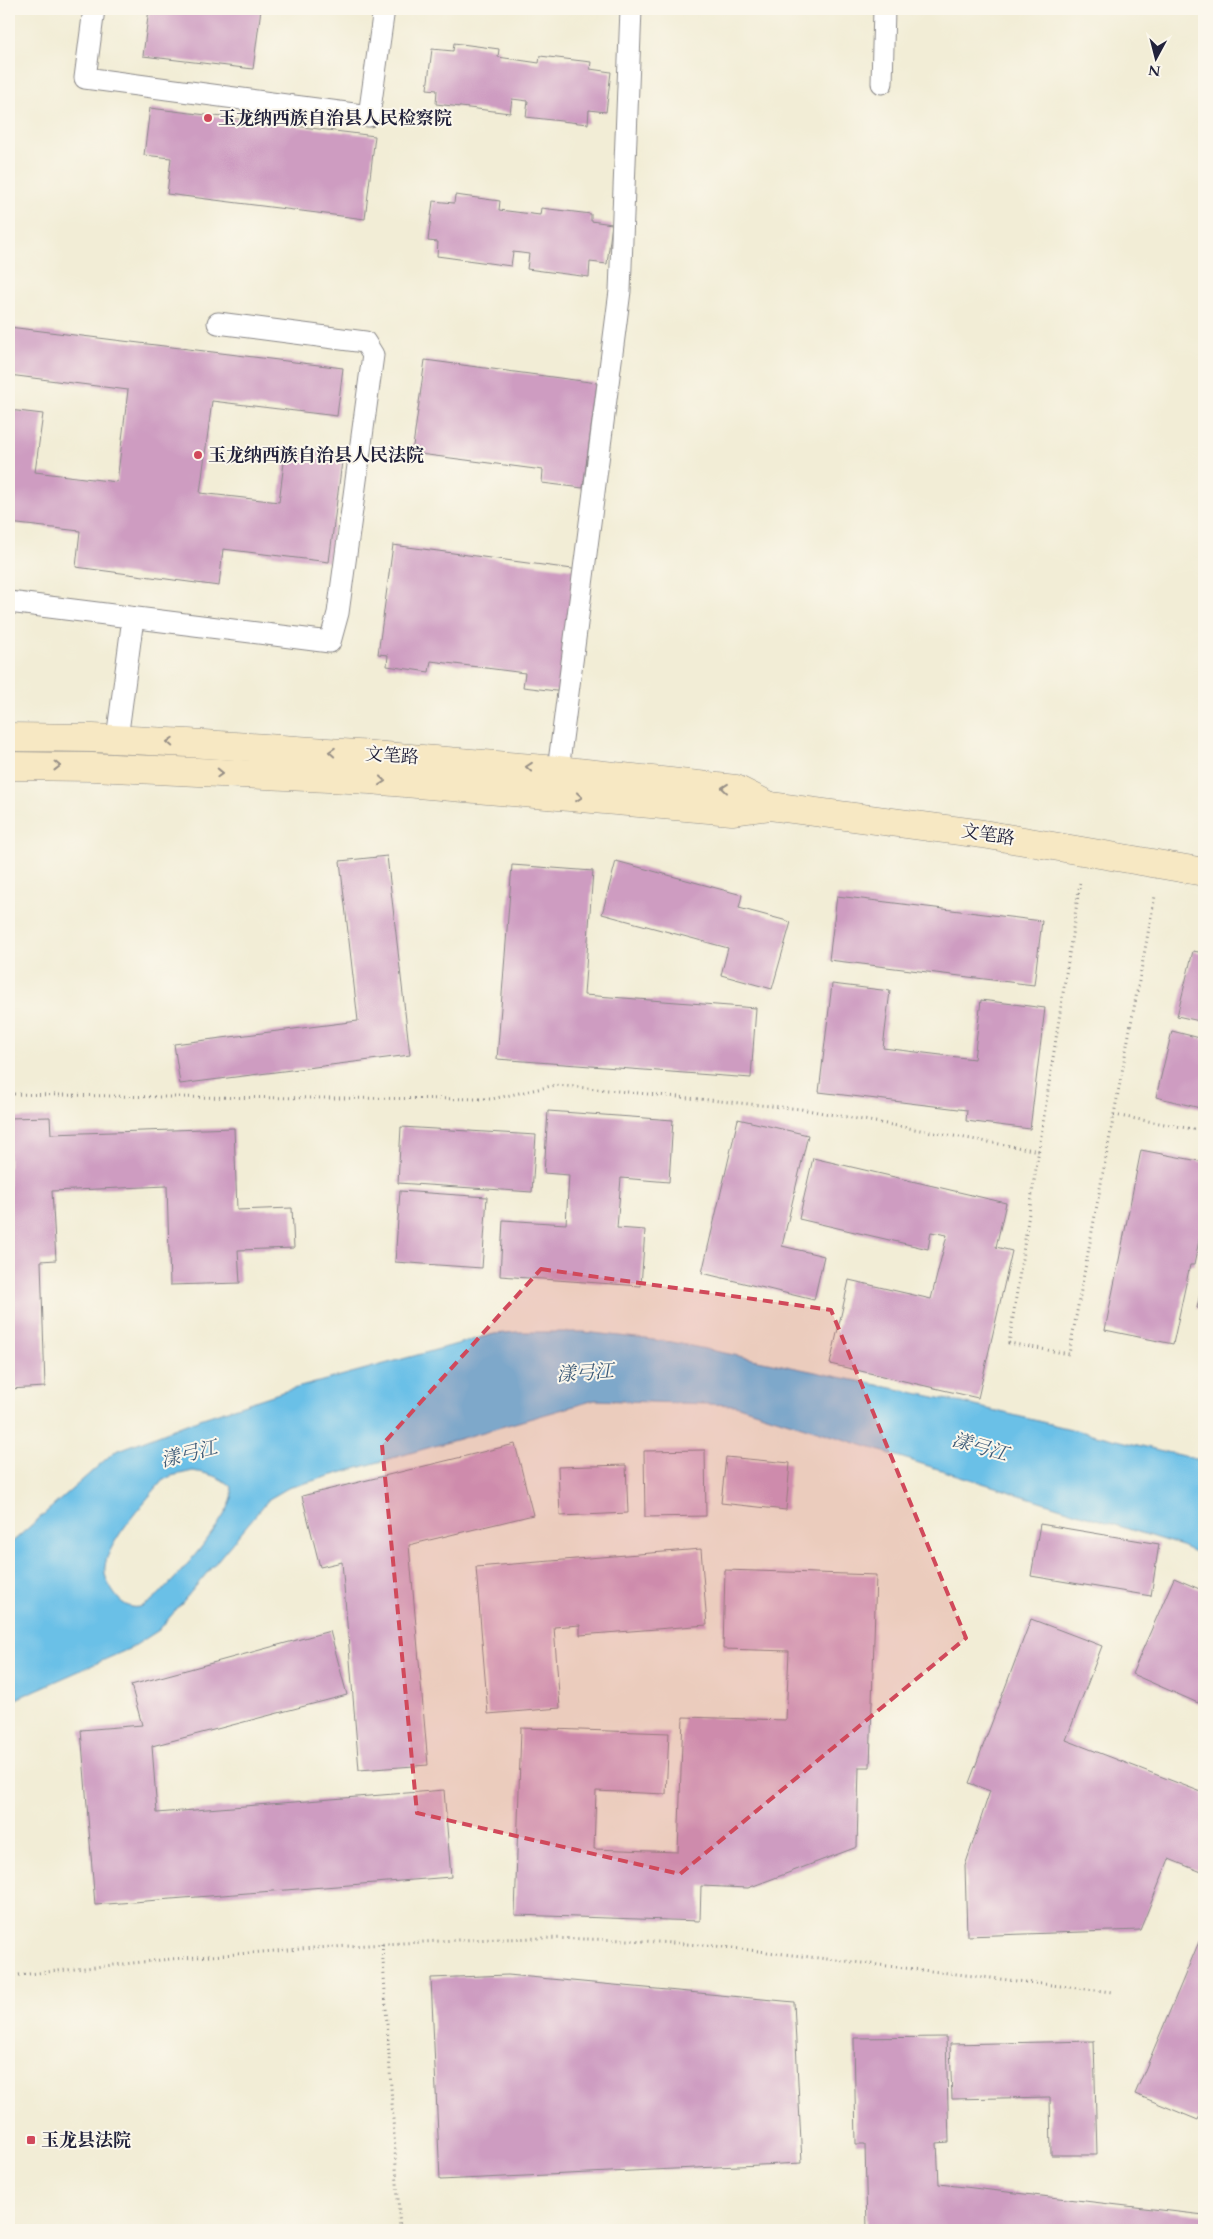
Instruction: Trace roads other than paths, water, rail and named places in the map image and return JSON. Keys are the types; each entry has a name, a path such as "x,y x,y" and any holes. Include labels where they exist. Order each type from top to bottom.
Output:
{"street":[{"name":"文笔路","path":"9,736 117,739 373,755 558,770 736,789 770,806"},
{"name":"文笔路","path":"9,766 92,767 370,780 732,810 770,806 973,832 1204,872"}],"lane":[{"path":"94,9 85,78 369,116 384,9"},
{"path":"558,770 620,291 631,9"},
{"path":"882,83 884,9"},
{"path":"9,602 330,642 338,613 372,356 365,342 218,324"},
{"path":"117,739 133,618"}],"water":[{"name":"漾弓江","path":"584,1332 672,1342 963,1403 1204,1461 1204,1556 1179,1545 735,1405 595,1400 288,1488 269,1499 159,1630 131,1648 9,1702 9,1545 114,1452 197,1420 282,1392 494,1334","holes":["193,1471 209,1474 231,1487 232,1497 228,1509 194,1557 153,1600 139,1607 125,1604 113,1592 105,1573 110,1551 126,1525 162,1481 171,1476"]}],"place":[{"name":"玉龙纳西族自治县人民检察院","path":"208,118"},
{"name":"玉龙纳西族自治县人民法院","path":"198,455"},
{"name":"玉龙县法院","path":"31,2140"}]}
